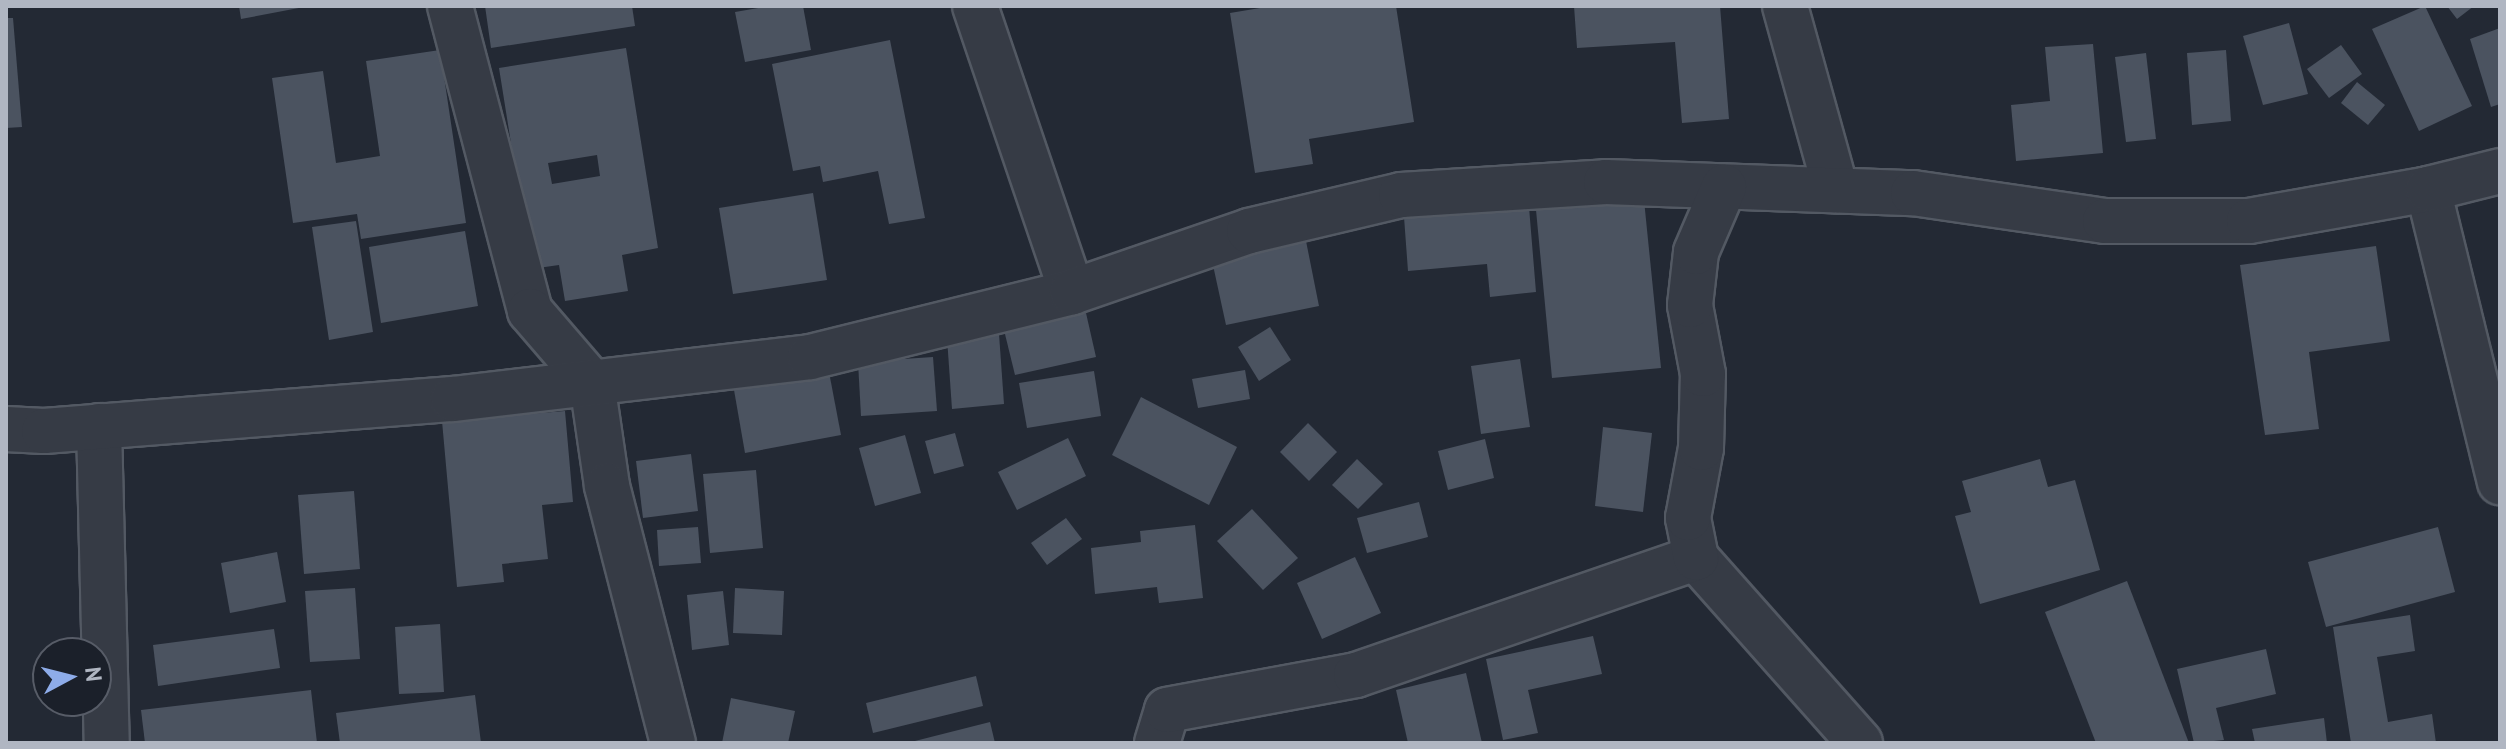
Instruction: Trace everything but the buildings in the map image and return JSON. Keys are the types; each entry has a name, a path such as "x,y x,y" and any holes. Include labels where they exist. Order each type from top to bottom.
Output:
{"street":[{"path":"450,6 530,311 592,383 607,486 673,743"},
{"path":"975,6 1072,292"},
{"path":"1785,6 1836,190"},
{"path":"6,429 44,431 453,399 810,357 1072,292 1249,231 1401,195 1606,182 1913,193 2121,221 2249,221 2428,189 2500,171"},
{"path":"1724,187 1696,252 1690,305 1703,374 1701,448 1688,518 1696,558 1860,743"},
{"path":"2428,189 2500,482"},
{"path":"99,426 107,743"},
{"path":"1157,743 1167,710 1356,675 1696,558"}]}
